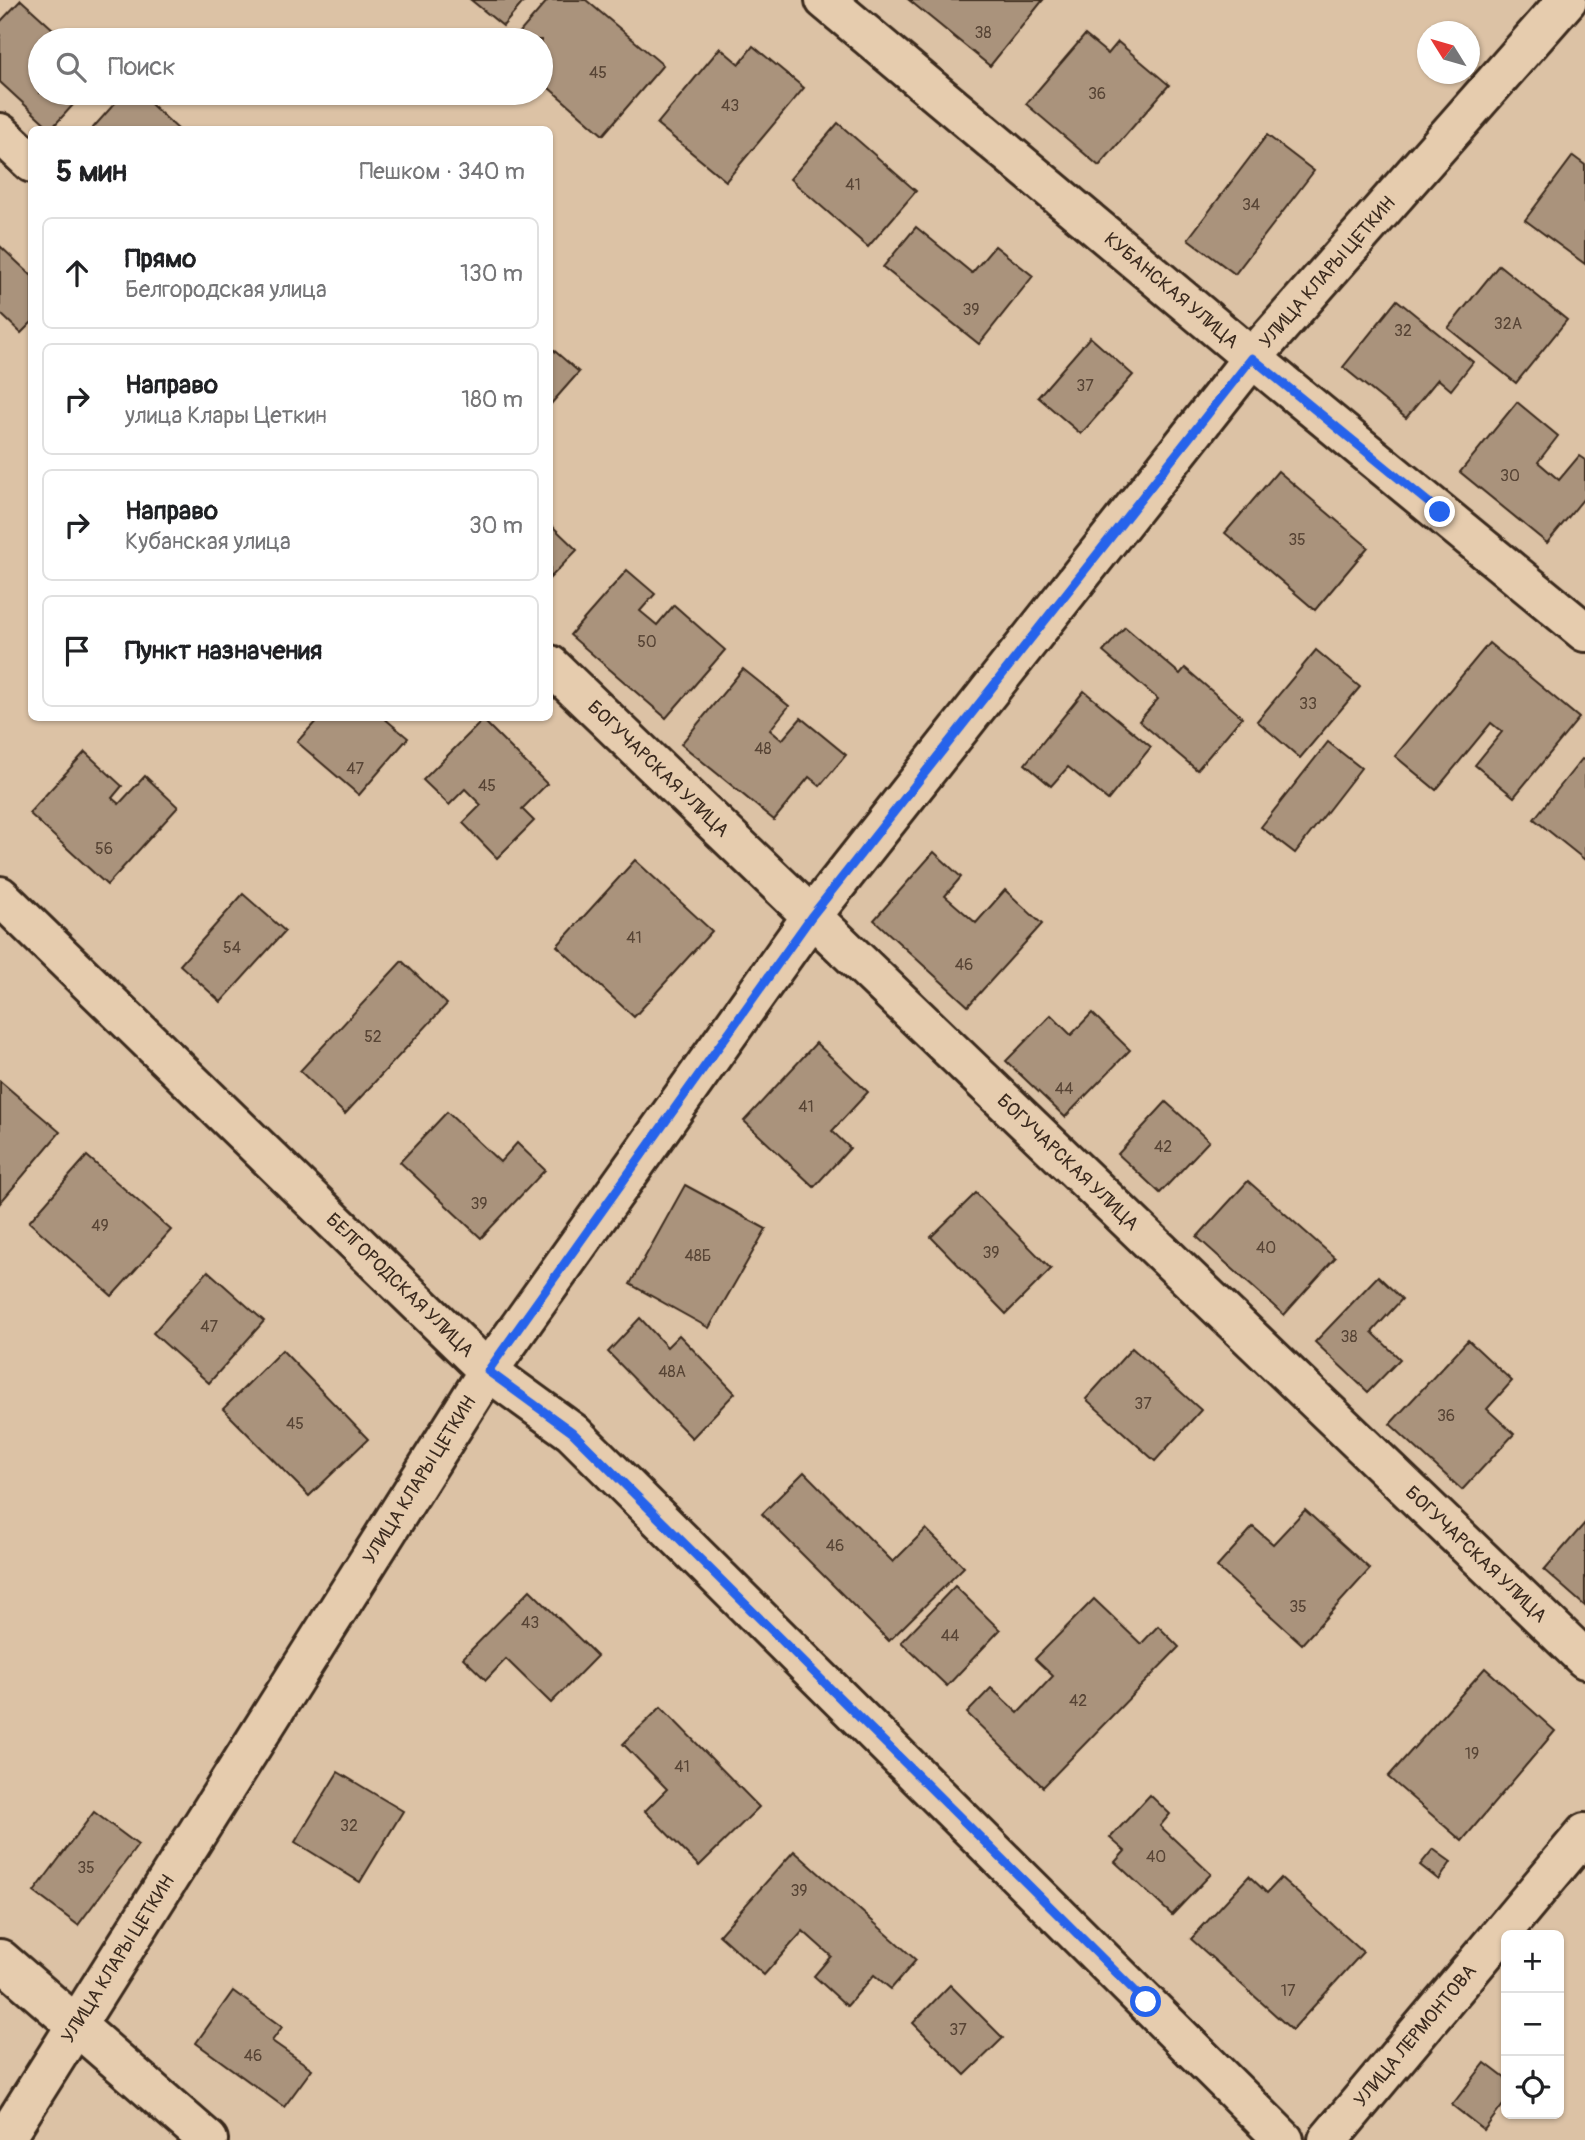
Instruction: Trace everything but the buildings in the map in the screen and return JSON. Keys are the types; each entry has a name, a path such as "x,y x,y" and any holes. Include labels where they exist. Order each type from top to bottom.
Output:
{"street":[{"name":"КУБАНСКАЯ УЛИЦА","path":"825,0 1252,358 1585,632"},
{"name":"УЛИЦА КЛАРЫ ЦЕТКИН","path":"4,2140 488,1371 811,917 1252,358 1567,0"},
{"path":"0,133 28,159"},
{"name":"БОГУЧАРСКАЯ УЛИЦА","path":"553,667 1585,1659"},
{"name":"БЕЛГОРОДСКАЯ УЛИЦА","path":"0,897 488,1371 572,1432 1284,2140"},
{"name":"УЛИЦА ЛЕРМОНТОВА","path":"1328,2140 1585,1833"},
{"path":"0,1959 208,2140"}],"route":[{"path":"1146,2002 572,1432 488,1371 811,917 1252,358 1440,512"}]}
